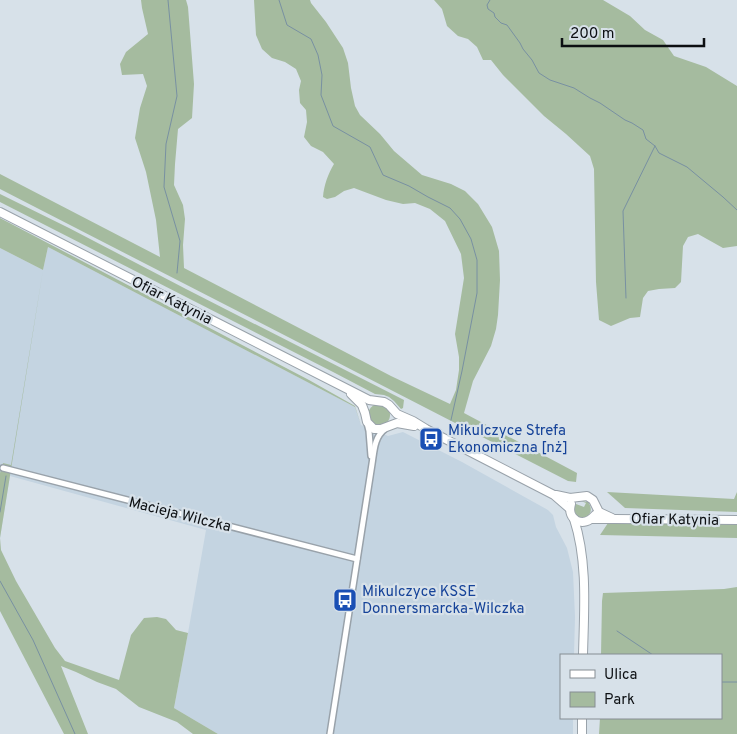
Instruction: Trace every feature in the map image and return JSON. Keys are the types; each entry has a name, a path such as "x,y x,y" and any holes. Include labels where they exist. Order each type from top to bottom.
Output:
{"street":[{"name":"Ofiar Katynia","path":"0,212 369,400 384,402 397,414 554,495 570,508"},
{"name":"Ofiar Katynia","path":"345,388 361,403 367,422 374,429 381,430 397,423 426,429"},
{"path":"365,413 370,404 376,401"},
{"path":"330,734 372,464 377,438 394,418 392,408"},
{"path":"367,422 372,464"},
{"name":"Macieja Wilczka","path":"4,468 357,559"},
{"name":"Ofiar Katynia","path":"554,495 570,498 576,497"},
{"path":"581,552 584,527 595,514 596,506 593,500 587,496 576,497 571,503 570,508 581,552 584,592 583,654"},
{"name":"Ofiar Katynia","path":"596,506 599,512 614,518"},
{"name":"Ofiar Katynia","path":"589,521 614,518 737,520"},
{"path":"574,519 580,522 589,521"},
{"path":"582,719 582,734"}],"shaded area":[{"path":"48,247 355,407 361,425 388,436 403,432 462,462 548,510 553,515 556,527 567,548 573,572 574,654 560,654 560,719 573,719 573,734 218,734 174,708 206,530 10,476 0,538 0,248 43,270"}],"green space":[{"path":"141,0 186,0 188,7 194,84 192,118 178,129 174,185 183,205 185,219 184,268 391,376 450,404 456,390 459,370 455,334 464,278 461,254 445,221 430,209 415,203 403,204 386,200 354,188 344,191 335,197 327,199 323,197 324,188 334,164 323,152 311,146 304,137 307,122 306,110 300,103 299,90 301,81 296,69 285,62 272,58 262,49 256,35 254,0 310,0 343,48 348,63 355,106 360,115 394,151 422,175 451,184 465,191 478,204 492,227 499,251 500,280 496,329 491,346 473,381 464,413 577,473 576,482 568,481 0,189 0,174 160,257 156,220 146,172 135,138 140,108 147,86 143,74 122,75 120,64 126,52 148,34"},
{"path":"434,0 603,0 630,16 645,30 663,40 674,56 706,67 737,86 737,246 723,248 698,234 688,237 683,246 681,282 675,288 648,291 643,298 640,317 630,318 611,326 599,320 596,282 594,169 590,156 544,116 503,75 491,60 483,60 477,47 468,39 458,36 447,26 442,9"},
{"path":"0,194 404,400 403,408 401,409 389,397 375,394 0,202"},
{"path":"0,218 355,406 361,425 355,407 48,247 43,270 0,248"},
{"path":"43,270 0,538 0,473 3,463 11,465"},
{"path":"379,404 389,411 390,415 383,425 379,426 369,419 368,415 375,405"},
{"path":"607,492 734,499 737,492 737,512 625,508"},
{"path":"581,501 588,502 591,508 589,515 583,518 576,515 574,510 576,504 584,507 586,503"},
{"path":"608,523 737,524 737,538 600,535"},
{"path":"0,538 1,550 16,581 55,648 65,661 119,680 131,635 144,618 157,617 166,619 176,630 188,633 174,708 218,734 193,734 177,722 139,707 116,689 61,666 88,734 64,734 0,611"},
{"path":"737,587 737,734 599,734 600,719 722,719 722,654 601,654 603,593"}],"waterway":[{"path":"168,0 177,96 166,144 164,187 180,241 177,273"},
{"path":"279,0 287,25 311,39 318,55 322,75 321,95 333,126 370,147 383,175 409,186 450,208 460,219 471,239 477,260 477,293 451,420"},
{"path":"490,0 487,5 488,9 494,13 501,23 507,25 539,73 550,80 574,88 643,130 646,139 655,146 659,153 687,167 737,210"},
{"path":"626,298 623,211 655,146"},
{"path":"0,512 6,476"},
{"path":"0,581 33,640 75,734"},
{"path":"617,631 652,654"},
{"path":"722,682 737,682"}],"place":[{"name":"Mikulczyce Strefa Ekonomiczna [nż]","path":"431,439"},
{"name":"Mikulczyce KSSE Donnersmarcka-Wilczka","path":"345,600"}]}
